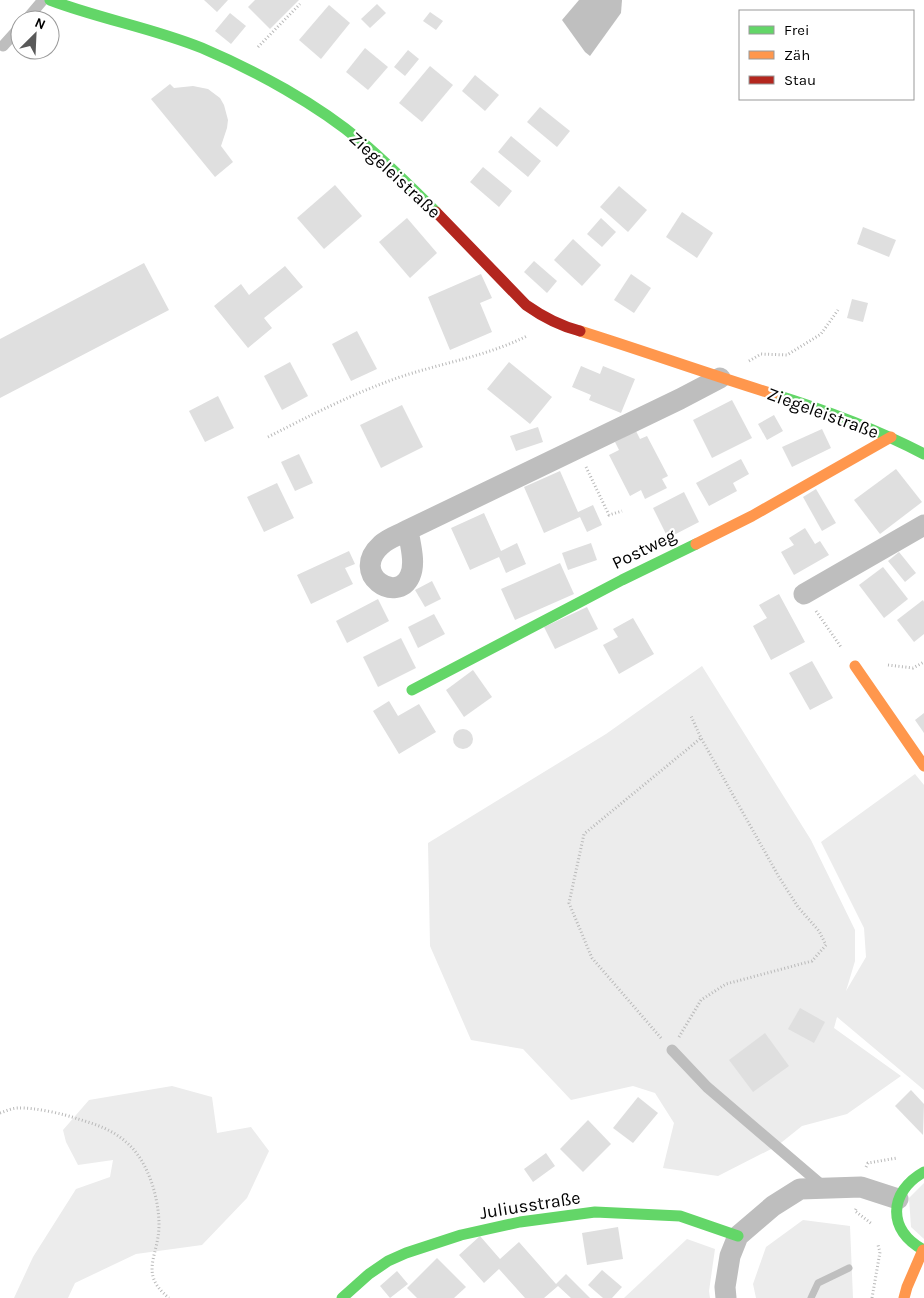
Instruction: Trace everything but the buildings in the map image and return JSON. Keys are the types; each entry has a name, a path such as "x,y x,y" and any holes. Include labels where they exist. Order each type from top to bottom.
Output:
{"street":[{"name":"Ziegeleistraße","path":"50,0 76,10 192,45 240,66 296,96 361,141 477,253 526,305 554,322 720,378 805,404 891,437 924,454"},
{"path":"408,530 720,378"},
{"name":"Postweg","path":"412,690 622,580 752,516 891,437"},
{"path":"804,594 924,525"},
{"path":"855,666 924,766"},
{"path":"904,1298 924,1250 910,1242 901,1232 897,1220 896,1206 899,1194 907,1183 924,1172"},
{"path":"726,1298 725,1287 730,1256 738,1236 773,1206 800,1189 861,1187 898,1199"},
{"name":"Juliusstraße","path":"342,1298 368,1274 388,1261 406,1253 461,1235 520,1222 595,1212 680,1216 738,1236"}],"lane":[{"path":"34,10 43,0"},
{"path":"3,46 10,38"},
{"path":"672,1050 707,1087 824,1187"}],"path":[{"path":"240,66 300,4"},
{"path":"720,378 761,354 787,355 821,334 838,310"},
{"path":"268,437 342,399 400,378 508,345 554,322"},
{"path":"577,448 610,515 622,511"},
{"path":"804,594 855,666"},
{"path":"888,665 913,668 924,662"},
{"path":"691,716 701,738 779,877 798,907 819,931 826,945 812,961 726,984 701,1000 672,1050 592,958 569,902 584,834 701,738"},
{"path":"0,1113 20,1108 73,1117 101,1126 127,1142 145,1164 154,1190 159,1225 152,1264 153,1281 161,1292 169,1298"},
{"path":"874,1225 855,1211 868,1163 904,1157"},
{"path":"872,1298 880,1252 878,1243"}],"shaded area":[{"path":"579,0 622,0 621,13 590,56 562,20"},
{"path":"702,666 811,840 855,930 855,961 846,991 866,957 864,928 821,842 915,774 924,785 924,1090 837,1017 834,1028 901,1076 847,1114 802,1126 777,1146 718,1176 663,1168 674,1123 655,1093 633,1086 571,1100 523,1049 471,1040 430,946 428,843 606,734"},
{"path":"172,1086 212,1097 217,1133 251,1127 269,1151 247,1198 202,1245 136,1254 75,1283 68,1298 14,1298 33,1257 76,1189 110,1177 113,1160 78,1165 66,1142 63,1130 89,1100"},
{"path":"924,1183 924,1239 911,1227 909,1198"},
{"path":"803,1220 850,1226 853,1298 756,1298 753,1284 766,1247"},
{"path":"687,1239 715,1249 709,1291 710,1298 624,1298"}],"waterway":[{"path":"811,1298 818,1283 849,1268"}],"traffic: fast":[{"path":"50,0 202,48 285,89 326,115 362,142 436,212"},
{"path":"773,394 850,421 924,454"},
{"path":"412,690 622,580 696,544"},
{"path":"924,1172 912,1180 904,1190 898,1200 897,1211 898,1222 903,1233 924,1250"},
{"path":"342,1298 369,1274 388,1261 406,1253 461,1235 520,1222 595,1212 680,1216 738,1236"}],"traffic: slow":[{"path":"580,331 773,394"},
{"path":"696,544 752,516 891,437"},
{"path":"855,666 924,766"},
{"path":"904,1298 923,1250"}],"traffic: jam":[{"path":"436,212 526,305 552,321 580,331"}]}
